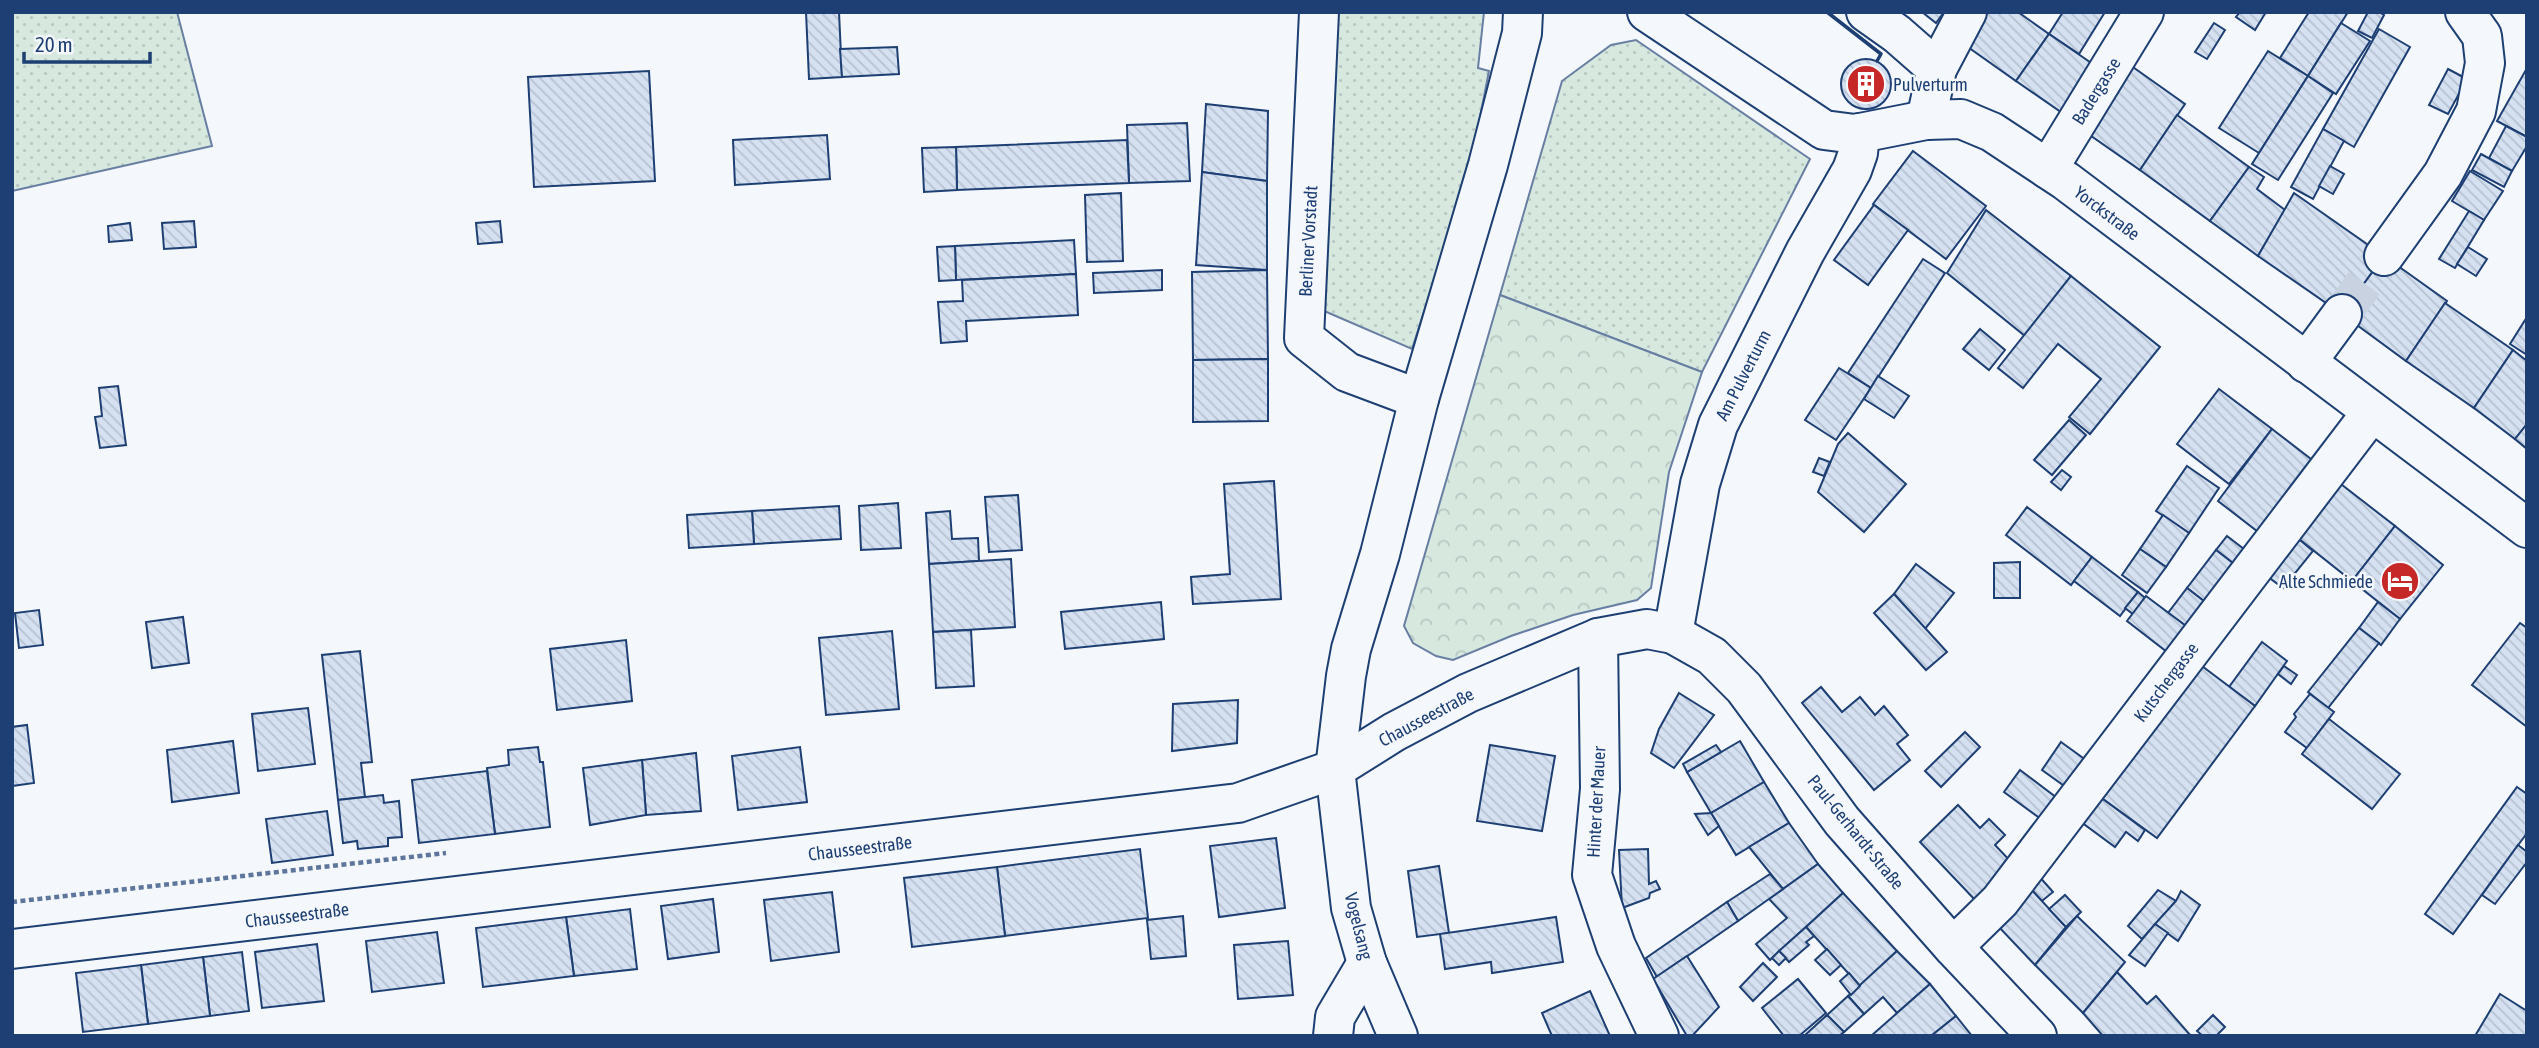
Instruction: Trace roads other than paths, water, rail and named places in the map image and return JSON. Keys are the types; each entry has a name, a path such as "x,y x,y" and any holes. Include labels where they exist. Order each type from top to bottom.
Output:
{"street":[{"name":"Berliner Vorstadt","path":"1319,12 1304,338 1347,372 1419,399"},
{"path":"1335,769 1351,649 1380,554 1419,399 1488,165 1522,33 1523,12"},
{"name":"Yorckstraße","path":"1647,12 1825,130 1860,133 1926,120 1961,120 1992,132 2048,169 2527,528"},
{"path":"1866,12 1937,69"},
{"path":"1926,120 1937,69 1967,12"},
{"name":"Badergasse","path":"2048,169 2144,12"},
{"path":"2384,256 2443,174 2476,111 2485,63 2482,36 2465,12"},
{"name":"Am Pulverturm","path":"1673,634 1700,484 1718,425 1805,252 1852,170 1858,153 1860,133"},
{"path":"2306,363 2342,314"},
{"name":"Kutschergasse","path":"1953,947 2000,901 2372,412"},
{"name":"Chausseestraße","path":"12,949 1238,803 1335,769 1394,732 1468,693 1598,638 1647,629 1673,634"},
{"name":"Paul-Gerhardt-Straße","path":"1673,634 1712,656 1744,688 1842,821 1953,947 2037,1036"},
{"name":"Hinter der Mauer","path":"1598,638 1600,789 1592,876 1616,946 1659,1036"},
{"name":"Vogelsang","path":"1335,769 1351,908 1367,963 1398,1036"},
{"path":"1333,1036 1335,1017 1367,963"}],"tunnel":[{"path":"2342,314 2384,256"}],"place":[{"name":"Pulverturm","path":"1866,84"},
{"name":"Alte Schmiede","path":"2400,581"}]}
